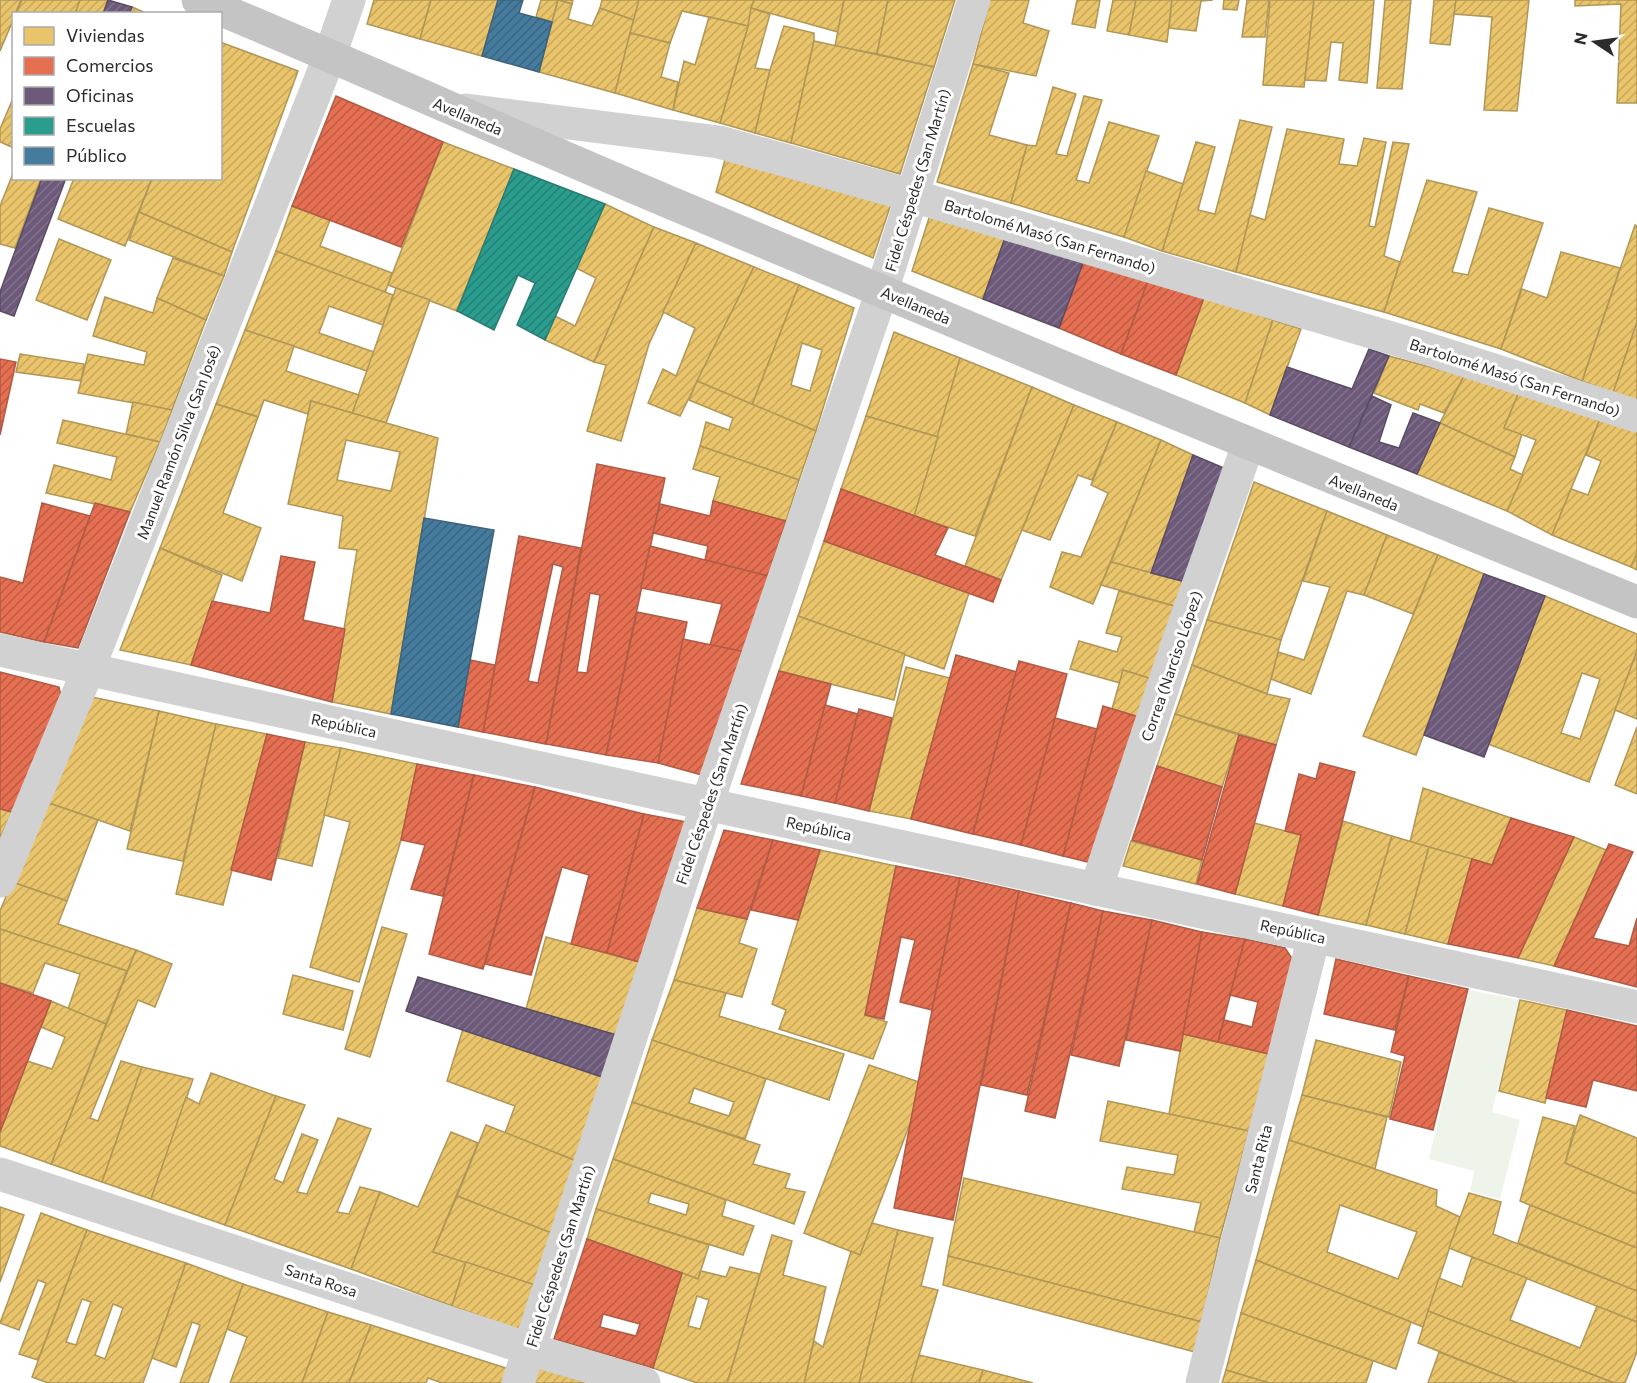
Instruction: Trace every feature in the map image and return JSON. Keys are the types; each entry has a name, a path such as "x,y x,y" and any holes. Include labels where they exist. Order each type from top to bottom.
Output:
{"main road":[{"name":"Avellaneda","path":"198,0 694,213 1248,445 1637,602"}],"street":[{"name":"Manuel Ramón Silva (San José)","path":"0,881 88,670 330,55 349,0"},
{"name":"Fidel Céspedes (San Martín)","path":"518,1383 707,804 882,291 974,0"},
{"name":"Bartolomé Masó (San Fernando)","path":"451,109 719,142 913,196 1425,348 1637,416"},
{"name":"Correa (Narciso López)","path":"1096,889 1179,639 1248,445"},
{"name":"República","path":"0,650 1637,1007"},
{"name":"Santa Rita","path":"1202,1383 1314,936"},
{"name":"Santa Rosa","path":"0,1174 529,1349 644,1383"}],"shaded area":[{"path":"1469,990 1520,1000 1492,1112 1520,1120 1500,1199 1470,1191 1474,1171 1429,1159"}],"building: Viviendas":[{"path":"0,0 21,0 16,12 12,12 12,23 0,51"},
{"path":"22,0 80,0 76,12 17,12"},
{"path":"80,0 108,0 104,12 76,12"},
{"path":"374,0 431,0 420,39 367,24"},
{"path":"431,0 498,0 482,56 420,39"},
{"path":"541,0 558,0 552,22 536,17"},
{"path":"558,0 573,0 572,4"},
{"path":"558,0 572,4 568,19 592,26 600,8 634,20 615,93 539,72"},
{"path":"602,0 639,0 634,20 600,8"},
{"path":"639,0 754,0 748,26 682,11 670,43 630,33"},
{"path":"754,0 844,0 838,32 751,8"},
{"path":"844,0 888,0 877,54 835,46"},
{"path":"888,0 955,0 934,67 877,54"},
{"path":"990,0 1029,0 1023,23 1049,31 1036,76 973,64"},
{"path":"1077,0 1100,0 1095,28 1072,24"},
{"path":"1113,0 1136,0 1129,35 1107,31"},
{"path":"1136,0 1172,0 1167,42 1129,35"},
{"path":"1172,0 1213,0 1201,1 1196,31 1169,28"},
{"path":"1224,0 1239,0 1237,10 1223,9"},
{"path":"1247,0 1269,0 1265,37 1242,37"},
{"path":"1270,0 1314,0 1304,87 1263,85"},
{"path":"1314,0 1374,0 1367,83 1339,80 1343,43 1331,42 1326,81 1305,80"},
{"path":"1385,0 1411,0 1402,89 1377,88"},
{"path":"1434,0 1456,0 1450,45 1430,43"},
{"path":"1456,0 1529,0 1517,111 1484,110 1492,17 1454,14"},
{"path":"1575,0 1637,0 1637,103 1617,103 1621,4 1575,6"},
{"path":"132,7 143,12 130,12"},
{"path":"751,8 770,14 755,68 770,70 755,133 720,123"},
{"path":"709,17 748,26 720,123 673,110 684,61 695,65"},
{"path":"784,26 814,33 791,143 755,133 770,70"},
{"path":"630,33 670,43 661,77 678,82 673,110 615,93"},
{"path":"814,41 934,67 900,174 791,143"},
{"path":"222,43 298,71 232,252 139,212 151,180 222,180"},
{"path":"973,64 1009,73 989,135 1027,145 1011,203 937,182"},
{"path":"1053,87 1076,94 1056,154 1067,156 1084,96 1102,100 1076,180 1089,183 1109,122 1159,136 1124,237 1011,203 1027,145 1036,146"},
{"path":"12,101 12,147 0,142 0,129"},
{"path":"1240,120 1272,127 1236,272 1162,251 1196,142 1215,147 1198,210 1215,214"},
{"path":"1287,129 1344,139 1339,164 1357,166 1364,138 1386,142 1369,226 1375,227 1393,142 1409,144 1384,256 1400,262 1384,312 1236,272 1250,215 1265,220"},
{"path":"443,142 514,169 457,311 388,285"},
{"path":"726,156 891,204 873,258 716,192"},
{"path":"1146,171 1183,184 1162,251 1124,237"},
{"path":"12,176 12,180 40,180 15,248 0,244 0,206"},
{"path":"73,180 151,180 125,246 58,219"},
{"path":"1427,180 1477,192 1452,272 1468,275 1489,208 1543,223 1501,349 1384,312"},
{"path":"605,204 654,227 594,362 545,340 555,316 575,326 596,278 576,268"},
{"path":"292,206 330,220 320,246 392,273 385,293 276,251"},
{"path":"139,212 232,252 224,276 129,240"},
{"path":"930,215 1005,238 983,299 912,271"},
{"path":"1635,225 1637,226 1637,322 1613,393 1582,381"},
{"path":"654,227 696,243 649,344 621,441 587,431 606,365 594,362"},
{"path":"59,239 111,260 87,320 36,300"},
{"path":"696,243 754,267 680,416 648,403 663,369 676,376 695,328 663,312"},
{"path":"276,251 393,295 383,325 329,306 319,333 374,352 367,371 245,330"},
{"path":"1561,252 1620,268 1582,381 1501,349 1522,289 1547,298"},
{"path":"173,258 224,276 206,320 157,298"},
{"path":"754,267 799,285 752,405 697,381"},
{"path":"799,285 854,308 816,431 752,405","holes":["802,343 822,350 810,391 791,385"]},
{"path":"396,288 430,300 386,423 352,413"},
{"path":"1205,295 1273,320 1245,403 1176,375"},
{"path":"105,297 153,313 157,298 206,320 172,410 78,393 88,354 144,365 147,352 93,336"},
{"path":"1273,320 1301,329 1270,415 1245,403"},
{"path":"1637,322 1637,400 1613,393"},
{"path":"245,330 294,346 286,371 359,395 352,413 311,401 308,414 264,400 258,417 216,404"},
{"path":"894,332 960,358 938,437 866,416"},
{"path":"20,354 84,364 81,381 16,372"},
{"path":"1389,356 1464,376 1444,413 1420,404 1418,410 1374,393"},
{"path":"960,358 1032,387 975,536 914,516"},
{"path":"1464,376 1519,392 1504,428 1522,434 1515,457 1440,423"},
{"path":"697,381 816,431 799,480 700,446 706,422 729,430 733,418 689,400"},
{"path":"1032,387 1074,405 1001,580 965,566"},
{"path":"1519,392 1600,419 1552,535 1507,511 1536,440 1504,428"},
{"path":"311,401 438,438 391,714 332,702 357,550 339,548 343,516 288,504","holes":["346,440 400,452 391,491 337,480"]},
{"path":"133,402 172,410 160,442 126,434"},
{"path":"216,404 258,417 223,513 261,528 242,581 160,548"},
{"path":"1074,405 1117,422 1092,480 1078,475 1050,540 1022,530"},
{"path":"866,416 938,437 914,516 841,489"},
{"path":"1600,419 1637,430 1637,553 1631,567 1552,535 1571,489 1588,495 1601,461 1586,455"},
{"path":"63,420 160,442 130,512 46,493 54,465 111,480 117,457 57,443"},
{"path":"1117,422 1161,440 1093,604 1050,587 1062,552 1081,557 1108,493 1091,485"},
{"path":"1440,423 1515,457 1510,469 1523,475 1507,511 1417,474"},
{"path":"1161,440 1193,455 1151,573 1111,562"},
{"path":"700,446 799,480 786,521 713,501 720,477 693,469"},
{"path":"1254,482 1327,511 1281,640 1207,620"},
{"path":"1327,511 1387,535 1364,595 1347,591 1311,694 1271,679 1278,652 1304,660 1330,587 1303,581"},
{"path":"1387,535 1438,555 1413,614 1364,595"},
{"path":"824,541 969,593 944,669 798,616"},
{"path":"160,548 222,575 191,665 120,650"},
{"path":"1637,553 1637,570 1631,567"},
{"path":"1438,555 1484,574 1416,755 1363,736"},
{"path":"1111,562 1186,582 1178,607 1101,585"},
{"path":"1119,591 1178,607 1152,679 1123,670 1120,683 1070,669 1079,641 1117,652 1122,637 1106,633"},
{"path":"1545,596 1637,634 1637,651 1589,782 1488,744","holes":["1582,673 1600,679 1580,739 1561,733"]},
{"path":"798,616 905,654 894,700 779,671"},
{"path":"1207,620 1281,640 1267,694 1192,665"},
{"path":"1637,651 1637,719 1615,710"},
{"path":"1192,665 1267,694 1290,699 1276,745 1175,714"},
{"path":"906,667 950,678 911,819 869,811"},
{"path":"1123,670 1152,679 1139,717 1112,709"},
{"path":"87,696 159,711 130,831 46,802"},
{"path":"159,711 216,724 183,861 127,849"},
{"path":"1175,714 1239,735 1222,787 1157,766"},
{"path":"216,724 267,734 223,905 176,894"},
{"path":"1637,727 1637,794 1615,785"},
{"path":"305,742 341,748 312,866 278,858"},
{"path":"341,748 417,764 401,840 359,982 310,967 350,822 324,815"},
{"path":"1423,788 1511,818 1492,865 1410,842"},
{"path":"46,802 98,820 67,901 12,882"},
{"path":"0,809 12,812 0,838"},
{"path":"1343,821 1392,836 1366,925 1318,915"},
{"path":"1254,823 1301,835 1283,906 1235,894"},
{"path":"1392,836 1429,847 1405,934 1366,925"},
{"path":"1574,837 1606,850 1554,966 1518,958"},
{"path":"1131,841 1202,860 1196,884 1123,866"},
{"path":"1429,847 1472,859 1448,944 1405,934"},
{"path":"820,850 896,866 865,1015 887,1022 873,1059 779,1029 786,1010 772,1004"},
{"path":"12,882 67,901 58,924 136,950 127,971 0,929 0,911"},
{"path":"697,908 747,919 739,943 757,949 742,997 674,980"},
{"path":"382,927 407,934 370,1057 345,1049"},
{"path":"0,929 127,971 106,1024 68,1009 80,974 45,963 33,993 0,983"},
{"path":"546,937 643,963 620,1036 526,1009"},
{"path":"136,950 172,964 155,1007 138,1000 90,1118 98,1121 121,1061 142,1067 102,1182 51,1164"},
{"path":"293,975 353,991 343,1030 283,1014"},
{"path":"674,980 726,993 719,1016 844,1054 829,1100 652,1040"},
{"path":"1520,1000 1567,1010 1545,1103 1499,1091"},
{"path":"51,1001 106,1024 51,1164 0,1146 0,1132 27,1061 52,1069 65,1037 41,1027"},
{"path":"463,1029 605,1078 579,1162 505,1133 515,1106 447,1081"},
{"path":"1183,1034 1269,1054 1249,1131 1169,1114"},
{"path":"652,1040 766,1079 745,1139 632,1102","holes":["694,1088 734,1102 729,1116 689,1103"]},
{"path":"1316,1040 1401,1062 1389,1117 1302,1095"},
{"path":"869,1065 919,1082 911,1121 860,1255 804,1233"},
{"path":"142,1067 193,1079 151,1199 102,1182"},
{"path":"211,1073 276,1096 225,1225 151,1199 186,1097 199,1104"},
{"path":"1302,1095 1387,1117 1375,1169 1289,1140"},
{"path":"276,1096 305,1105 274,1179 283,1183 302,1134 318,1140 297,1192 307,1194 338,1118 371,1129 337,1212 349,1214 360,1187 380,1192 351,1269 225,1225"},
{"path":"1108,1101 1249,1131 1220,1238 1194,1232 1201,1203 1122,1189 1127,1167 1174,1175 1178,1155 1100,1141"},
{"path":"632,1102 760,1145 753,1164 790,1174 785,1188 805,1192 794,1224 613,1159"},
{"path":"1580,1115 1637,1138 1637,1194 1565,1163"},
{"path":"1543,1117 1575,1126 1565,1163 1637,1194 1637,1248 1520,1201"},
{"path":"486,1125 579,1162 554,1234 457,1196"},
{"path":"451,1132 478,1143 433,1252 466,1262 452,1306 351,1269 380,1192 418,1207"},
{"path":"1289,1140 1437,1190 1436,1206 1460,1217 1423,1327 1256,1260","holes":["1340,1205 1417,1232 1398,1279 1327,1252"]},
{"path":"613,1159 726,1200 722,1216 754,1226 743,1255 596,1209","holes":["651,1193 689,1204 686,1215 648,1203"]},
{"path":"964,1178 1220,1238 1202,1322 948,1256"},
{"path":"1469,1193 1501,1202 1493,1234 1637,1291 1637,1322 1449,1248"},
{"path":"457,1196 554,1234 538,1286 433,1252"},
{"path":"1530,1205 1637,1248 1637,1291 1518,1243"},
{"path":"0,1207 24,1215 0,1282"},
{"path":"596,1209 709,1245 698,1279 587,1239"},
{"path":"41,1213 87,1230 38,1360 19,1354 46,1283 38,1280 19,1330 0,1323"},
{"path":"872,1223 898,1230 859,1383 804,1383 814,1341 823,1347 851,1251 860,1255"},
{"path":"87,1230 186,1263 143,1383 48,1383 32,1377","holes":["82,1299 91,1302 76,1345 66,1342","113,1304 123,1308 105,1359 95,1355"]},
{"path":"898,1230 933,1238 921,1286 938,1290 911,1383 859,1383"},
{"path":"772,1235 792,1241 783,1275 826,1287 804,1383 727,1383"},
{"path":"948,1256 1202,1322 1195,1352 943,1285"},
{"path":"1472,1257 1527,1278 1510,1320 1580,1348 1597,1306 1637,1322 1637,1352 1625,1383 1614,1383 1428,1311 1439,1278 1462,1287"},
{"path":"1256,1260 1411,1322 1396,1369 1241,1313"},
{"path":"466,1262 538,1286 524,1332 452,1306"},
{"path":"186,1263 243,1284 208,1383 180,1383 200,1325 192,1322 176,1367 152,1358"},
{"path":"730,1267 760,1274 727,1383 697,1383 653,1368 682,1273 698,1279 701,1271 726,1277","holes":["697,1296 709,1300 700,1329 688,1326"]},
{"path":"243,1284 328,1312 302,1383 230,1383 247,1337 227,1329"},
{"path":"1428,1311 1614,1383 1518,1383 1418,1343"},
{"path":"328,1312 371,1325 349,1383 302,1383"},
{"path":"1241,1313 1373,1361 1366,1383 1269,1383 1226,1370"},
{"path":"371,1325 509,1369 504,1383 442,1383 428,1378 426,1383 349,1383"},
{"path":"1439,1352 1518,1383 1428,1383"},
{"path":"919,1355 983,1370 979,1383 911,1383"},
{"path":"539,1367 587,1383 533,1383"},
{"path":"983,1370 1033,1383 979,1383"},
{"path":"1226,1370 1269,1383 1222,1383"}],"building: Comercios":[{"path":"336,96 443,142 401,247 292,206"},
{"path":"1084,260 1149,278 1121,354 1059,328"},
{"path":"1149,278 1205,295 1176,375 1121,354"},
{"path":"0,359 16,362 0,435"},
{"path":"597,464 665,478 606,755 546,744","holes":["590,593 600,595 587,673 577,672"]},
{"path":"841,489 948,528 935,555 1001,580 993,602 824,541"},
{"path":"713,501 786,521 768,576 705,560 708,546 653,533 660,504 710,516"},
{"path":"42,503 90,516 44,642 0,632 0,577 23,583"},
{"path":"95,503 130,512 78,648 44,642"},
{"path":"519,536 581,548 546,744 483,732","holes":["553,564 563,567 538,683 528,681"]},
{"path":"650,546 768,576 745,652 710,645 722,604 641,588"},
{"path":"281,556 315,562 303,620 345,629 332,702 191,665 212,601 270,613"},
{"path":"637,612 687,622 658,763 606,755"},
{"path":"683,639 745,652 702,775 658,763"},
{"path":"956,655 1017,672 973,834 911,819"},
{"path":"470,660 495,665 483,732 458,727"},
{"path":"1019,661 1067,674 1021,845 973,834"},
{"path":"779,671 831,684 801,796 741,784"},
{"path":"0,672 59,687 62,700 12,812 0,809"},
{"path":"825,705 858,714 835,803 801,796"},
{"path":"1103,706 1139,717 1092,863 1063,856"},
{"path":"859,709 892,718 869,811 835,803"},
{"path":"1055,718 1097,729 1063,856 1021,845"},
{"path":"267,734 305,742 271,880 231,870"},
{"path":"1239,735 1276,745 1235,894 1197,884"},
{"path":"1320,763 1355,772 1318,915 1283,906 1301,835 1285,831 1299,774 1316,779"},
{"path":"417,764 474,775 443,896 411,889 425,845 401,840"},
{"path":"1157,766 1222,787 1202,860 1132,840"},
{"path":"474,775 535,787 483,969 429,954"},
{"path":"535,787 644,814 607,953 571,944 589,875 562,867 531,975 485,964"},
{"path":"644,814 687,822 643,963 607,953"},
{"path":"1511,818 1574,837 1518,958 1448,944 1472,859 1492,865"},
{"path":"724,830 773,840 747,919 697,908"},
{"path":"773,840 820,850 798,920 751,910"},
{"path":"1609,844 1633,852 1593,938 1629,946 1637,918 1637,987 1554,966"},
{"path":"896,866 960,878 932,1010 900,1002 915,940 901,937 884,1019 865,1015"},
{"path":"960,878 1019,891 953,1220 894,1208"},
{"path":"1019,891 1071,903 1027,1095 981,1085"},
{"path":"1071,903 1103,911 1055,1118 1025,1111"},
{"path":"1103,911 1152,920 1119,1066 1071,1055"},
{"path":"1152,920 1202,932 1180,1051 1126,1040"},
{"path":"1202,932 1245,939 1218,1042 1183,1034"},
{"path":"1245,939 1285,948 1293,960 1269,1054 1218,1042 1224,1020 1252,1027 1258,1002 1230,995"},
{"path":"1336,959 1409,976 1395,1030 1324,1014"},
{"path":"1409,976 1468,989 1433,1130 1390,1119 1405,1056 1391,1052"},
{"path":"0,983 51,1001 0,1132"},
{"path":"1567,1010 1637,1026 1637,1091 1593,1080 1586,1107 1546,1098"},
{"path":"587,1239 682,1273 653,1368 554,1339","holes":["603,1314 640,1324 636,1336 600,1327"]}],"building: Oficinas":[{"path":"108,0 132,7 130,12 104,12"},
{"path":"41,180 65,180 14,316 0,311 0,292"},
{"path":"1005,238 1084,260 1059,328 983,299"},
{"path":"1369,349 1389,356 1349,447 1270,415 1287,367 1352,389"},
{"path":"1372,396 1391,405 1379,442 1399,448 1413,413 1440,423 1417,474 1349,447"},
{"path":"1193,455 1226,469 1186,582 1151,573"},
{"path":"1484,574 1545,596 1484,757 1424,735"},
{"path":"418,977 620,1036 605,1078 406,1011"}],"building: Escuelas":[{"path":"514,169 605,204 545,340 517,325 535,283 518,275 494,330 457,311"}],"building: Público":[{"path":"498,0 523,0 519,13 552,22 539,72 482,56"},
{"path":"424,518 494,530 458,727 391,714"}]}
